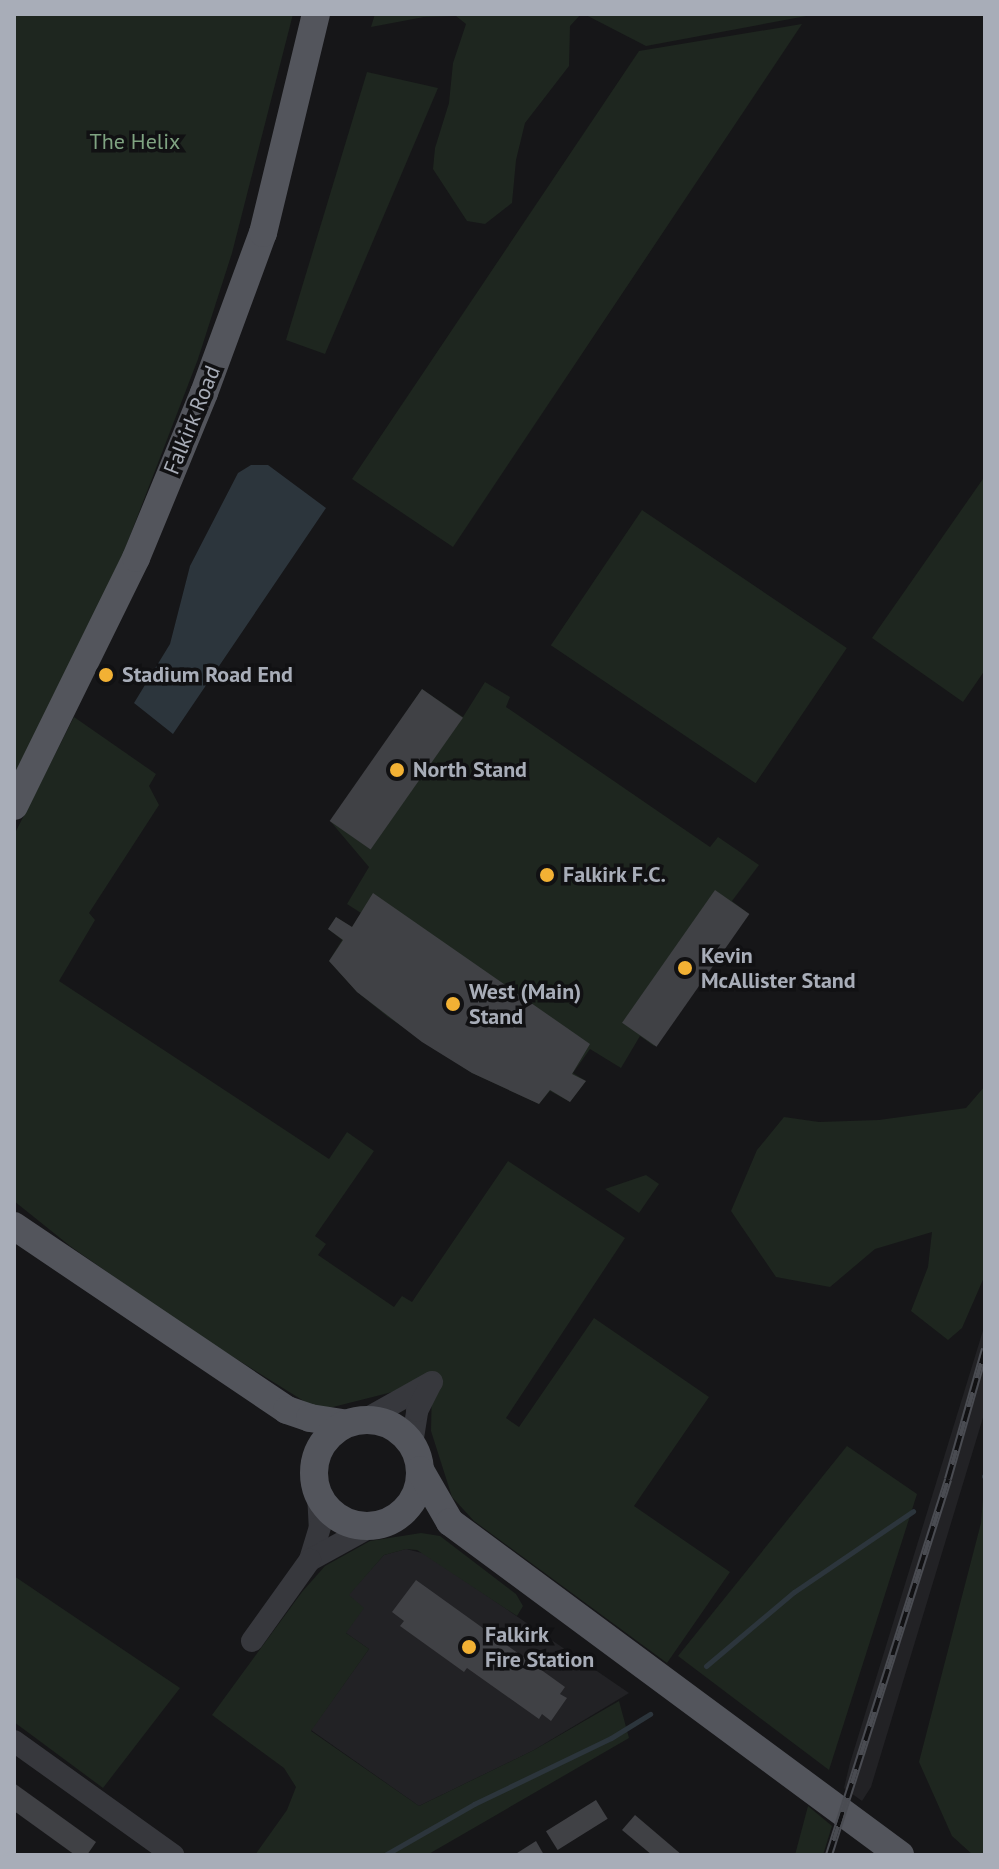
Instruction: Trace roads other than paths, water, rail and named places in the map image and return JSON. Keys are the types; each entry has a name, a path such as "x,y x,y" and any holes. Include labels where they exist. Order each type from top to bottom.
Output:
{"main road":[{"name":"Falkirk Road","path":"14,806 136,558 204,393 263,233 316,14"},
{"path":"14,1226 287,1410 310,1418 391,1425 416,1457 450,1522 900,1855"},
{"path":"287,1410 316,1482 341,1519 383,1523 450,1522"},
{"path":"316,1482 323,1443 355,1422"},
{"path":"383,1523 413,1499 416,1457"}],"street":[{"path":"355,1422 432,1382 417,1411 416,1457"},
{"path":"252,1641 310,1560 320,1527 316,1482"},
{"path":"310,1560 383,1523"},
{"path":"14,1741 162,1852"}],"waterway":[{"path":"706,1666 794,1592 913,1511"},
{"path":"385,1855 474,1804 611,1738 650,1714"}],"railway":[{"path":"829,1855 948,1479 985,1349"}],"place":[{"name":"Stadium Road End","path":"106,675"},
{"name":"North Stand","path":"397,770"},
{"name":"Falkirk F.C.","path":"547,875"},
{"name":"Kevin McAllister Stand","path":"685,968"},
{"name":"West (Main) Stand","path":"453,1004"},
{"name":"Falkirk Fire Station","path":"469,1647"}],"park label":[{"name":"The Helix","path":"135,142"}]}
